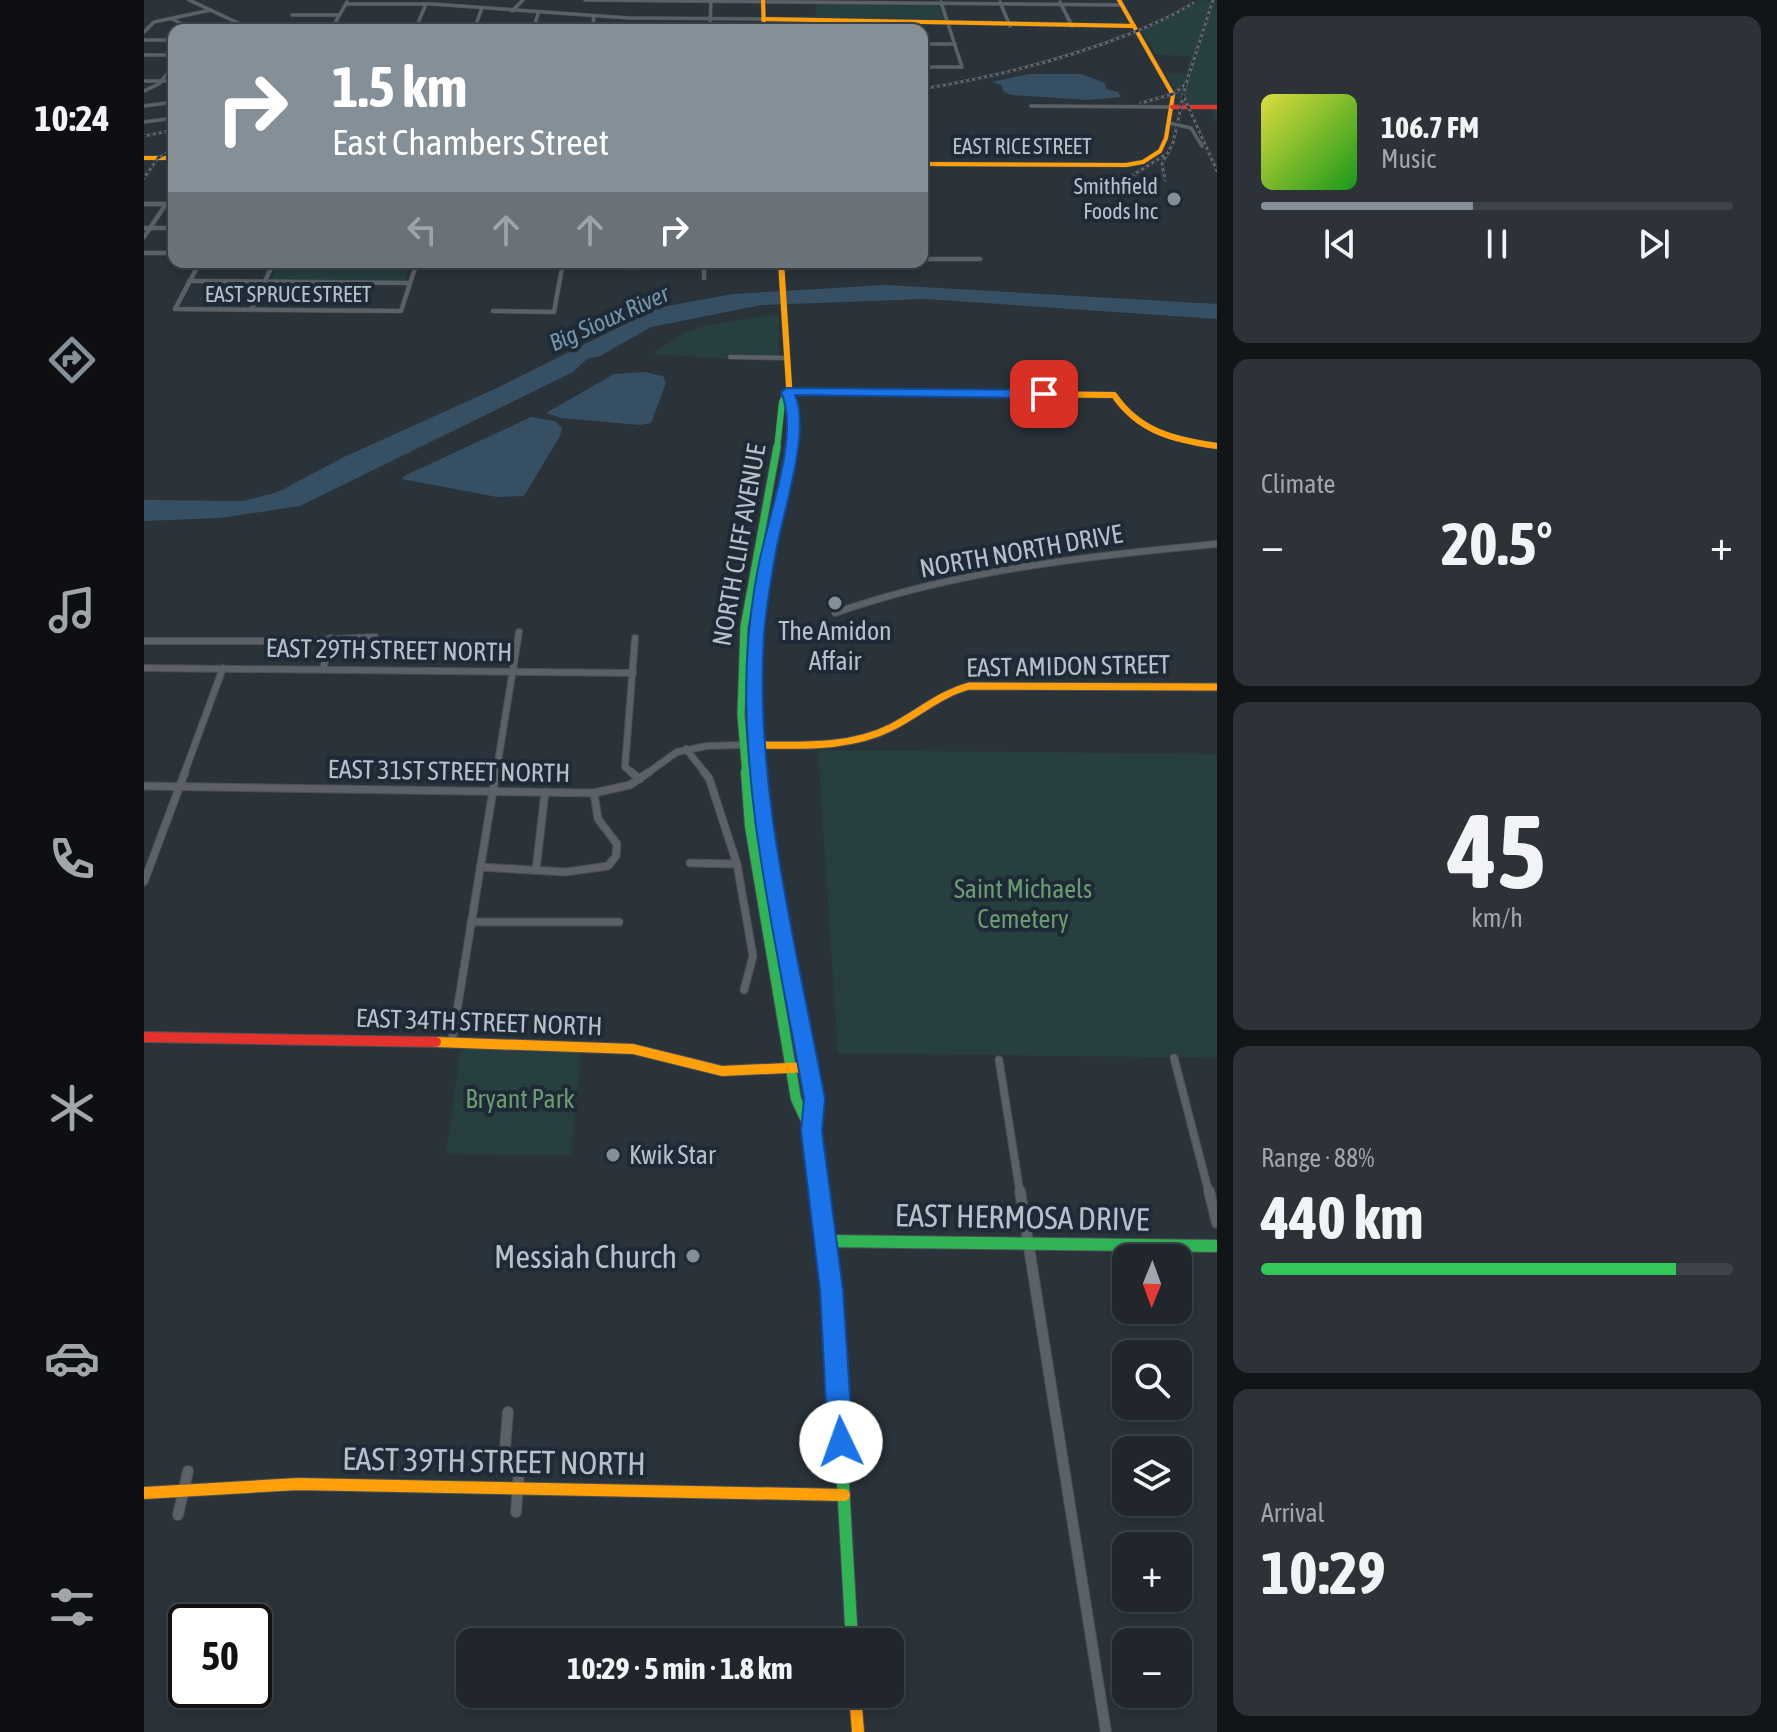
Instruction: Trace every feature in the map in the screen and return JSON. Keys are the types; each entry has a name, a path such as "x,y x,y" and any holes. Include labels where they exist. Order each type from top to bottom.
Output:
{"street":[{"path":"189,0 240,24"},
{"path":"456,6 463,0"},
{"path":"512,11 523,0"},
{"path":"585,0 1121,2 1172,90 1169,123 1191,128 1202,146"},
{"path":"619,18 622,1"},
{"path":"710,24 711,1"},
{"path":"334,24 347,2 763,24 763,2"},
{"path":"928,67 962,67 941,2"},
{"path":"1000,2 1010,26"},
{"path":"1060,2 1072,26"},
{"path":"418,24 426,4"},
{"path":"476,24 482,8"},
{"path":"144,32 154,22 211,10"},
{"path":"535,24 538,14"},
{"path":"292,15 339,15"},
{"path":"593,24 594,17"},
{"path":"170,18 182,24"},
{"path":"652,18 652,24"},
{"path":"916,24 1134,26"},
{"path":"144,40 168,40"},
{"path":"928,44 955,44"},
{"path":"144,55 168,55"},
{"path":"144,91 163,81 168,74"},
{"path":"144,81 168,81"},
{"path":"144,106 168,103"},
{"path":"1031,106 1217,107"},
{"path":"144,122 168,119"},
{"name":"EAST RICE STREET","path":"928,164 1121,165 1143,162 1158,154 1169,123"},
{"path":"144,158 168,158"},
{"path":"144,204 166,204"},
{"path":"144,237 147,228 166,204"},
{"path":"147,228 168,228"},
{"path":"144,253 168,253"},
{"path":"928,259 980,259"},
{"path":"197,268 189,281 410,283 415,268"},
{"path":"251,310 271,268"},
{"path":"493,311 554,312 562,268"},
{"path":"704,268 704,278"},
{"name":"NORTH CLIFF AVENUE","path":"781,268 787,392 792,413 788,468 767,560 757,625 754,673 756,745 772,868 815,1099 811,1131 827,1241 851,1628"},
{"name":"EAST SPRUCE STREET","path":"189,281 175,309 401,311 410,283"},
{"path":"730,357 786,358"},
{"path":"787,392 1114,395 1125,414 1144,426 1171,437 1217,446"},
{"name":"NORTH CLIFF AVENUE","path":"787,392 782,402 775,476 746,604 740,686 750,827 796,1099 811,1131"},
{"name":"NORTH NORTH DRIVE","path":"835,613 886,595 1056,560 1217,544"},
{"path":"452,1041 519,632"},
{"path":"144,641 298,641 375,637"},
{"path":"323,669 331,638"},
{"path":"635,638 625,767 640,779"},
{"name":"EAST 29TH STREET NORTH","path":"144,668 633,673"},
{"path":"144,882 223,668"},
{"name":"EAST AMIDON STREET","path":"742,745 836,742 870,736 892,728 933,697 969,686 1217,687"},
{"name":"EAST 31ST STREET NORTH","path":"144,786 594,793 622,787 640,779 662,760 686,749 742,745"},
{"path":"686,749 709,778 737,864 753,956 744,990"},
{"path":"536,870 545,792"},
{"path":"480,867 582,872 606,867 616,858 617,844 598,819 594,793"},
{"path":"690,863 737,864"},
{"path":"471,922 619,922"},
{"name":"EAST 34TH STREET NORTH","path":"144,1037 452,1041 633,1049 722,1071 809,1067"},
{"path":"1174,1058 1217,1223"},
{"path":"999,1060 1106,1732"},
{"name":"EAST HERMOSA DRIVE","path":"827,1241 1217,1246"},
{"path":"508,1412 505,1448 518,1467 516,1512"},
{"path":"178,1515 188,1471"},
{"name":"EAST 39TH STREET NORTH","path":"144,1493 298,1484 844,1495"},
{"path":"856,1708 858,1732"}],"green space":[{"path":"1199,0 1217,2 1217,127 1209,106 1178,104 1177,93 1166,73 1186,74 1190,56 1156,55 1141,30 1183,12"},
{"path":"815,3 942,4 947,22 799,21 799,16 816,16"},
{"path":"277,268 409,268 404,282 271,281"},
{"path":"779,314 779,362 652,354 684,333 704,326"},
{"name":"Saint Michaels Cemetery","path":"818,750 1217,754 1217,1058 838,1053"},
{"name":"Bryant Park","path":"462,1041 582,1046 571,1155 446,1154"}],"water":[{"path":"1028,74 1081,74 1105,83 1106,89 1118,92 1121,97 1088,100 1012,95 992,82"},
{"path":"885,285 1217,304 1217,319 926,299 761,305 651,327 600,356 587,359 573,372 300,506 220,518 144,521 144,500 243,501 278,492 344,457 499,387 657,308 733,294"},
{"path":"644,372 663,376 666,383 651,423 640,425 561,418 546,413 614,374"},
{"path":"531,417 555,421 562,428 524,496 497,497 402,479 406,475"}],"railway":[{"path":"1186,84 1213,0"},
{"path":"928,88 1002,73 1081,51 1156,23 1193,3"},
{"path":"1141,103 1173,94 1186,84"},
{"path":"1183,96 1186,84"},
{"path":"1168,153 1173,143 1183,96"},
{"path":"1183,96 1217,171"},
{"path":"144,136 168,131"},
{"path":"144,178 158,158 168,152"},
{"path":"1131,186 1133,175 1168,153"},
{"path":"1165,180 1162,164 1168,153"}],"traffic: fast":[{"path":"787,392 782,402 775,467 744,627 741,715 750,826 796,1099 811,1131"},
{"path":"757,740 764,814 815,1099 811,1131 832,1290 851,1628"},
{"path":"827,1241 1217,1246"}],"traffic: slow":[{"path":"763,0 764,24"},
{"path":"928,164 1126,165 1143,162 1160,151 1166,138 1173,95 1119,0"},
{"path":"763,19 1134,26"},
{"path":"144,158 168,158"},
{"path":"757,740 754,673 758,612 769,548 785,485 792,432 781,268"},
{"path":"787,392 1114,395 1133,419 1145,427 1172,438 1217,446"},
{"path":"751,745 817,745 866,737 893,727 944,695 969,686 1217,687"},
{"path":"436,1042 633,1049 722,1071 809,1067"},
{"path":"144,1493 298,1484 844,1495"},
{"path":"856,1708 858,1732"}],"traffic: jam":[{"path":"1172,107 1217,107"},
{"path":"144,1037 436,1042"}],"place":[{"name":"Smithfield Foods Inc","path":"1174,199"},
{"name":"The Amidon Affair","path":"835,603"},
{"name":"Kwik Star","path":"613,1155"},
{"name":"Messiah Church","path":"693,1256"}],"route":[{"path":"841,1442 832,1290 811,1131 815,1099 772,868 760,790 755,724 758,612 769,548 785,485 791,441 792,402 787,392 1044,394"}],"water label":[{"name":"Big Sioux River","path":"609,318"}]}
